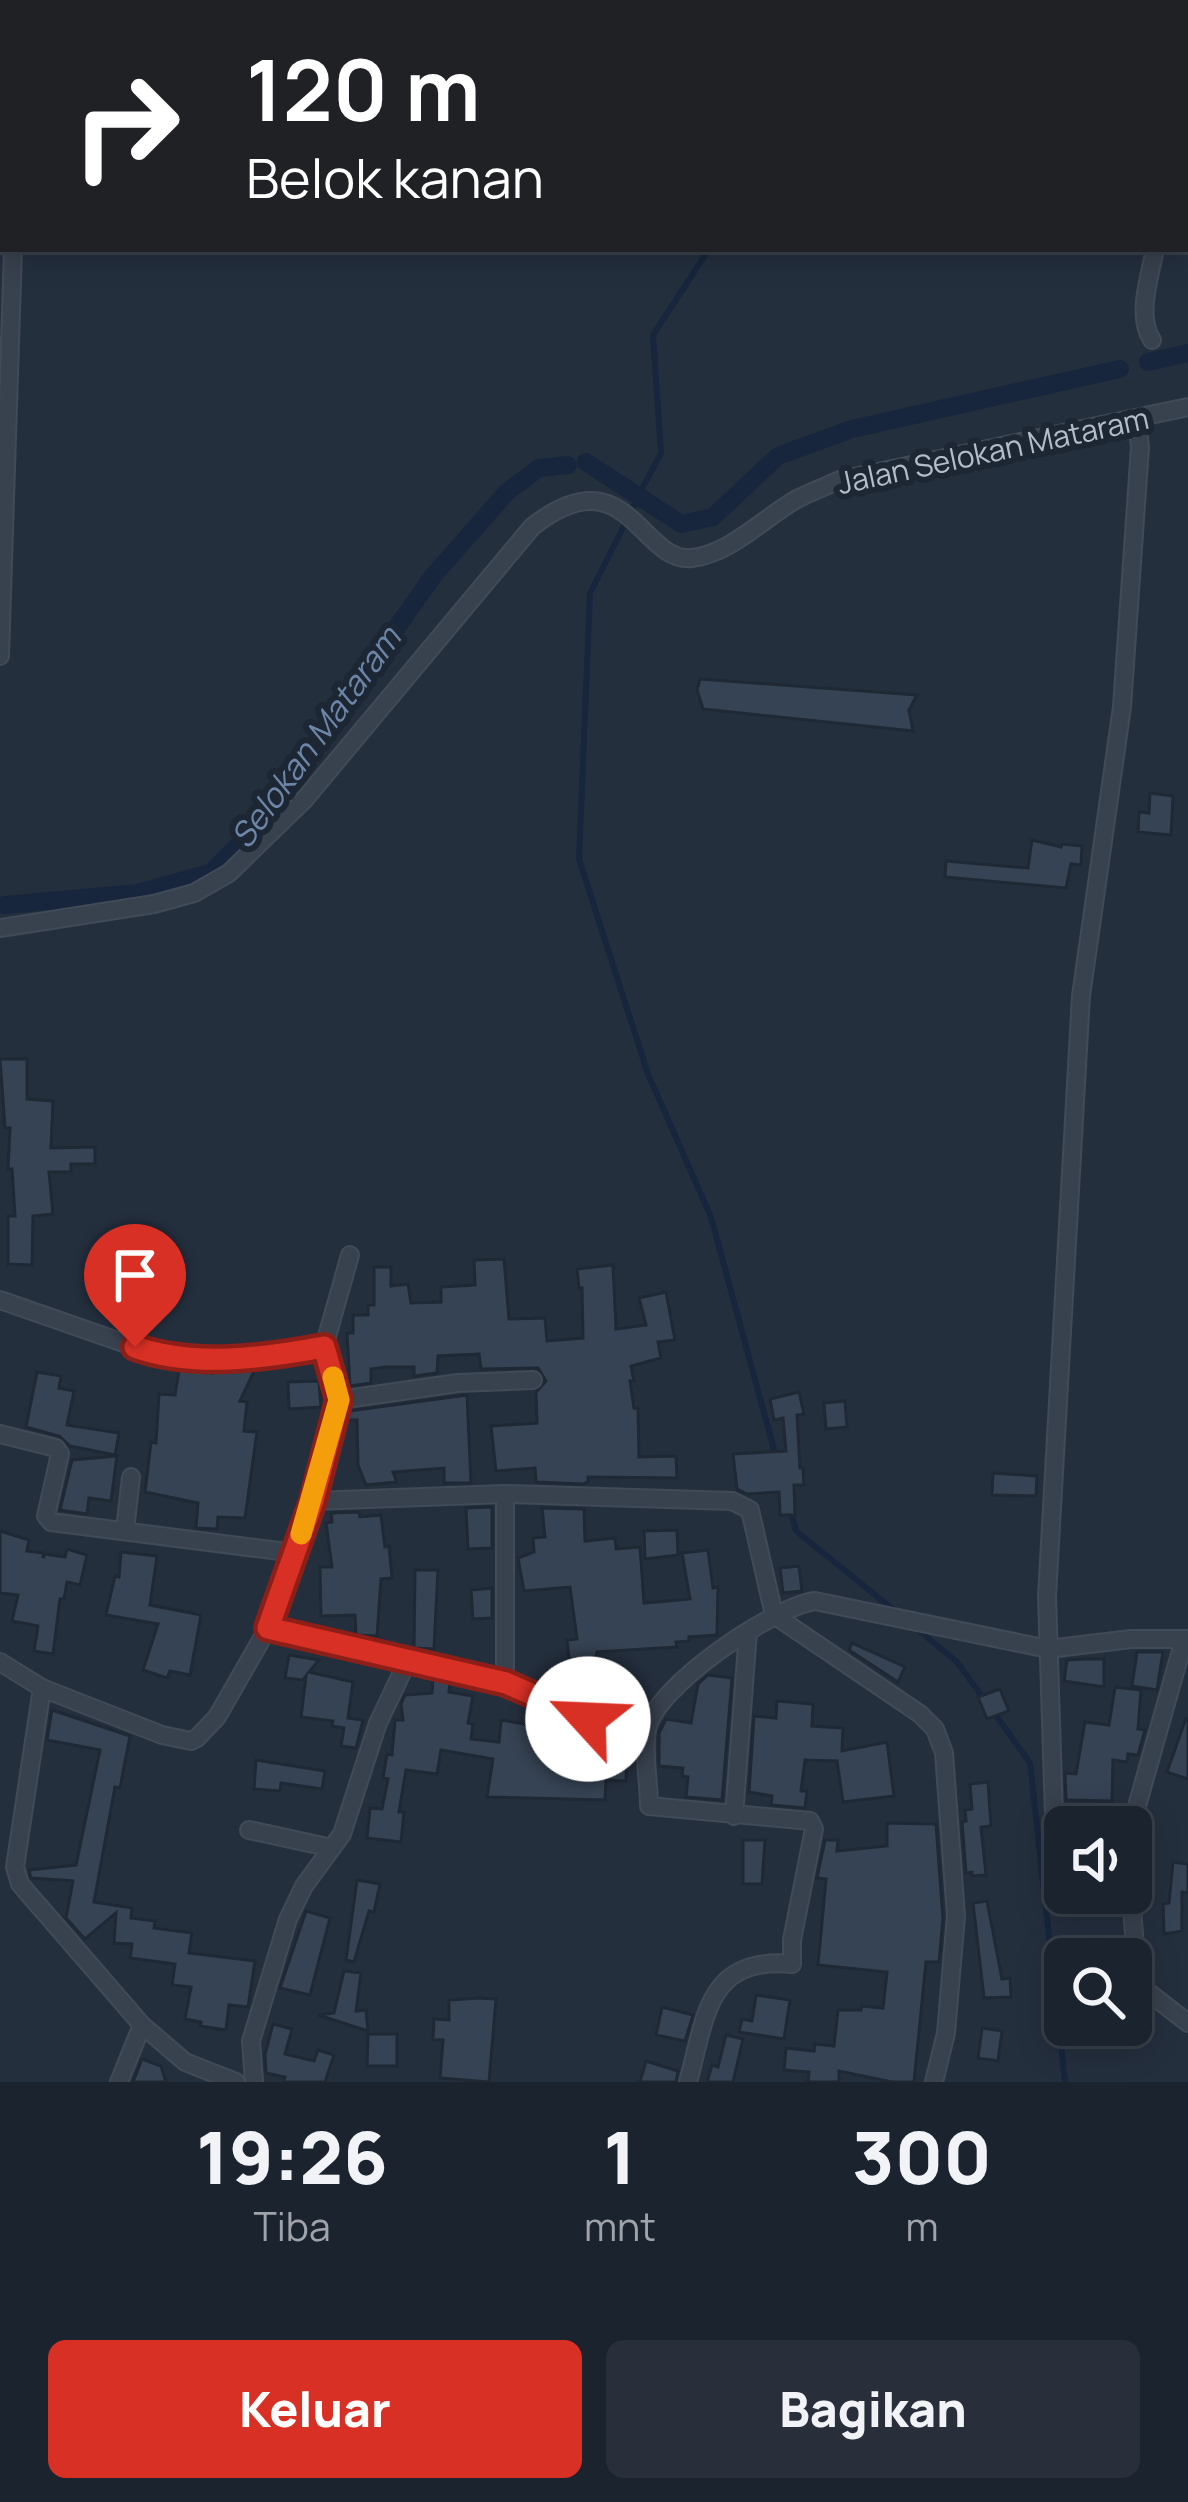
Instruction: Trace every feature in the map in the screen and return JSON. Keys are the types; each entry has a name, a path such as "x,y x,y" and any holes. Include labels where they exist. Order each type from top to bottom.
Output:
{"street":[{"path":"0,656 13,252"},
{"path":"1152,340 1146,327 1146,297 1154,252"},
{"name":"Jalan Selokan Mataram","path":"0,928 154,904 194,893 229,873 304,800 532,527 552,511 584,502 617,507 666,553 688,559 741,537 798,499 840,480 1188,407"},
{"path":"1054,1806 1047,1596 1081,996 1122,707 1140,447 1137,419"},
{"path":"0,1662 42,1688 162,1735 191,1741 217,1717 268,1628 313,1501 339,1400 324,1347 350,1256"},
{"path":"0,1300 148,1352 182,1359 324,1347"},
{"path":"339,1400 458,1383 533,1380"},
{"path":"0,1434 56,1448 60,1454 46,1516 51,1522 295,1553"},
{"path":"125,1530 131,1477"},
{"path":"313,1501 505,1494 739,1501 750,1510 774,1615 920,1714 934,1729 944,1753 956,1916 946,2033 934,2082"},
{"path":"505,1494 506,1683"},
{"path":"688,2082 705,2012 720,1984 736,1971 757,1964 791,1964 812,1825 649,1806 647,1726 664,1702 721,1647 792,1604 814,1601 1048,1649 1080,1642 1186,1640 1137,1806 1132,1907 1137,1975 1148,1992 1188,2023"},
{"path":"268,1628 506,1683 588,1719 647,1726"},
{"path":"734,1816 748,1632"},
{"path":"254,2082 251,2041 288,1919 353,1808 378,1723 406,1662"},
{"path":"42,1688 15,1868 20,1885 142,2025 184,2062 236,2082"},
{"path":"249,1830 332,1848"},
{"path":"119,2082 142,2025"}],"building":[{"path":"700,679 917,695 909,710 913,731 703,709 697,690"},
{"path":"1150,793 1173,796 1171,835 1138,832 1139,812 1149,813"},
{"path":"1032,840 1082,846 1081,865 1071,864 1066,888 945,877 946,861 1028,868"},
{"path":"0,1059 27,1059 27,1099 53,1101 51,1148 95,1147 95,1164 71,1164 71,1172 49,1172 53,1214 33,1216 32,1265 8,1264 8,1216 15,1216"},
{"path":"504,1259 509,1319 545,1318 547,1341 583,1338 577,1269 613,1265 616,1329 646,1325 639,1298 666,1292 675,1340 658,1342 661,1358 631,1366 634,1381 630,1381 634,1408 638,1408 639,1457 676,1456 677,1478 588,1477 583,1484 536,1482 535,1468 496,1471 491,1426 537,1423 536,1392 546,1381 538,1368 481,1369 479,1354 438,1356 437,1373 414,1376 414,1367 371,1369 371,1383 350,1386 347,1333 353,1333 353,1315 368,1315 368,1305 374,1305 374,1267 391,1267 391,1286 408,1284 411,1303 441,1302 441,1287 475,1285 474,1260"},
{"path":"256,1367 240,1401 247,1402 244,1431 257,1432 245,1518 218,1517 217,1529 196,1528 198,1503 145,1492 151,1442 156,1443 159,1394 175,1395 179,1370 212,1373"},
{"path":"37,1372 61,1376 59,1388 74,1391 67,1425 119,1433 115,1455 70,1446 59,1436 26,1427"},
{"path":"319,1381 321,1407 289,1409 288,1382"},
{"path":"799,1392 804,1414 797,1415 804,1485 794,1485 795,1515 780,1515 779,1492 747,1494 737,1489 733,1454 786,1451 783,1418 774,1420 770,1399"},
{"path":"467,1395 471,1483 444,1483 444,1468 393,1472 397,1482 366,1485 358,1465 357,1420 347,1420 349,1411"},
{"path":"845,1401 847,1427 826,1429 824,1403"},
{"path":"117,1456 111,1501 89,1498 87,1514 60,1510 72,1460"},
{"path":"993,1473 1037,1476 1036,1496 992,1495"},
{"path":"492,1507 492,1548 468,1549 466,1508"},
{"path":"542,1508 584,1509 585,1541 615,1538 616,1549 640,1547 644,1603 690,1599 682,1553 708,1550 713,1588 718,1587 717,1635 689,1637 689,1641 676,1642 677,1647 597,1652 596,1657 569,1659 567,1640 577,1639 570,1587 524,1591 518,1558 534,1552 533,1538 545,1537"},
{"path":"359,1512 360,1517 381,1515 385,1547 389,1546 392,1578 381,1579 377,1636 356,1635 355,1615 321,1616 320,1567 332,1567 326,1523 332,1522 331,1513"},
{"path":"677,1530 678,1555 645,1559 644,1531"},
{"path":"0,1531 29,1540 27,1551 43,1553 43,1558 45,1554 65,1557 67,1549 87,1555 80,1585 67,1582 64,1599 60,1599 53,1654 34,1651 38,1626 12,1621 18,1595 0,1593"},
{"path":"121,1552 157,1556 150,1605 201,1615 190,1675 170,1671 167,1678 143,1670 158,1624 106,1615 115,1576 119,1577"},
{"path":"799,1566 802,1591 783,1593 780,1568"},
{"path":"415,1570 438,1570 434,1649 414,1648"},
{"path":"492,1588 492,1618 473,1619 471,1590"},
{"path":"852,1643 905,1667 898,1682 849,1650"},
{"path":"1137,1652 1163,1652 1157,1690 1132,1686"},
{"path":"289,1655 319,1660 309,1672 353,1682 348,1718 363,1720 356,1748 341,1746 344,1728 332,1726 333,1721 301,1717 306,1676 303,1680 285,1678"},
{"path":"1104,1659 1104,1687 1064,1681 1067,1660"},
{"path":"708,1675 732,1678 722,1800 686,1797 688,1777 682,1776 683,1768 659,1766 659,1733 666,1719 691,1723 698,1684"},
{"path":"433,1679 450,1683 449,1692 473,1696 468,1723 473,1724 471,1739 499,1742 501,1720 542,1727 541,1740 571,1742 571,1747 592,1748 592,1752 627,1753 626,1781 606,1780 605,1800 487,1797 493,1759 441,1750 437,1774 406,1770 399,1812 404,1812 401,1842 367,1838 370,1808 382,1809 387,1754 392,1755 395,1720 403,1720 401,1704 405,1695 432,1693"},
{"path":"1115,1687 1141,1690 1138,1729 1145,1730 1138,1755 1128,1754 1127,1762 1113,1760 1112,1801 1066,1800 1065,1773 1076,1774 1085,1722 1109,1725"},
{"path":"1000,1689 1009,1711 987,1719 978,1697"},
{"path":"777,1701 813,1704 812,1726 843,1728 842,1751 887,1742 894,1796 843,1802 837,1761 805,1760 801,1791 807,1791 805,1808 771,1805 772,1796 749,1792 754,1716 776,1718"},
{"path":"52,1710 130,1736 120,1788 115,1787 94,1902 132,1908 131,1918 155,1921 154,1928 192,1933 189,1953 255,1961 248,2007 229,2005 226,2030 185,2019 191,1987 172,1985 175,1964 130,1958 132,1944 114,1943 116,1913 85,1939 66,1918 73,1881 31,1878 29,1870 76,1865 100,1750 47,1740"},
{"path":"1188,1719 1188,1779 1167,1772"},
{"path":"256,1760 325,1771 322,1789 281,1783 280,1791 254,1789"},
{"path":"988,1782 991,1826 981,1827 986,1875 972,1876 966,1873 962,1822 966,1821 965,1810 972,1809 970,1784"},
{"path":"887,1823 936,1824 943,1919 939,1962 926,1962 914,2082 839,2071 839,2082 808,2082 809,2072 784,2070 786,2048 814,2051 815,2044 834,2046 838,2010 883,2008 887,1972 818,1965 826,1879 817,1878 825,1840 838,1840 837,1851 887,1846"},
{"path":"743,1840 765,1840 762,1884 743,1884"},
{"path":"1173,1862 1188,1864 1188,1893 1182,1892 1182,1931 1164,1934 1163,1904 1169,1903"},
{"path":"357,1880 380,1884 354,1962 346,1960"},
{"path":"987,1901 1002,1979 1010,1978 1011,1997 984,1998 973,1903"},
{"path":"306,1911 330,1918 310,1995 280,1988"},
{"path":"344,1971 361,1973 356,2011 366,2010 368,2031 318,2015 334,2013"},
{"path":"756,1995 790,2000 784,2039 739,2032 742,2019 752,2021"},
{"path":"496,1999 489,2082 440,2078 443,2040 433,2040 434,2019 449,2020 449,2000"},
{"path":"662,2007 693,2015 685,2041 656,2035"},
{"path":"273,2024 292,2029 285,2054 314,2061 318,2050 334,2055 325,2082 283,2082 285,2077 266,2073"},
{"path":"982,2028 1002,2031 998,2061 978,2058"},
{"path":"368,2034 397,2034 397,2066 367,2066"},
{"path":"726,2035 743,2039 733,2082 707,2082 712,2065 718,2067"},
{"path":"142,2059 161,2066 166,2082 133,2082"},
{"path":"646,2061 678,2071 676,2082 640,2082"}],"waterway":[{"path":"643,487 661,453 653,335 707,252"},
{"name":"Selokan Mataram","path":"1148,362 1188,353"},
{"name":"Selokan Mataram","path":"586,462 681,524 713,517 778,456 852,429 1120,369"},
{"name":"Selokan Mataram","path":"5,905 138,893 210,873 257,826 433,576 507,492 539,468 568,465"},
{"path":"625,524 590,593 579,859 648,1074 711,1217 776,1457"},
{"path":"791,1510 796,1531 895,1611"},
{"path":"915,1627 957,1662 984,1699"},
{"path":"992,1710 1030,1763 1065,2082"}],"slow traffic":[{"path":"301,1534 339,1400 333,1377"}],"route":[{"path":"135,1347 206,1360 324,1347 339,1400 313,1501 268,1628 506,1683 588,1719"}]}
